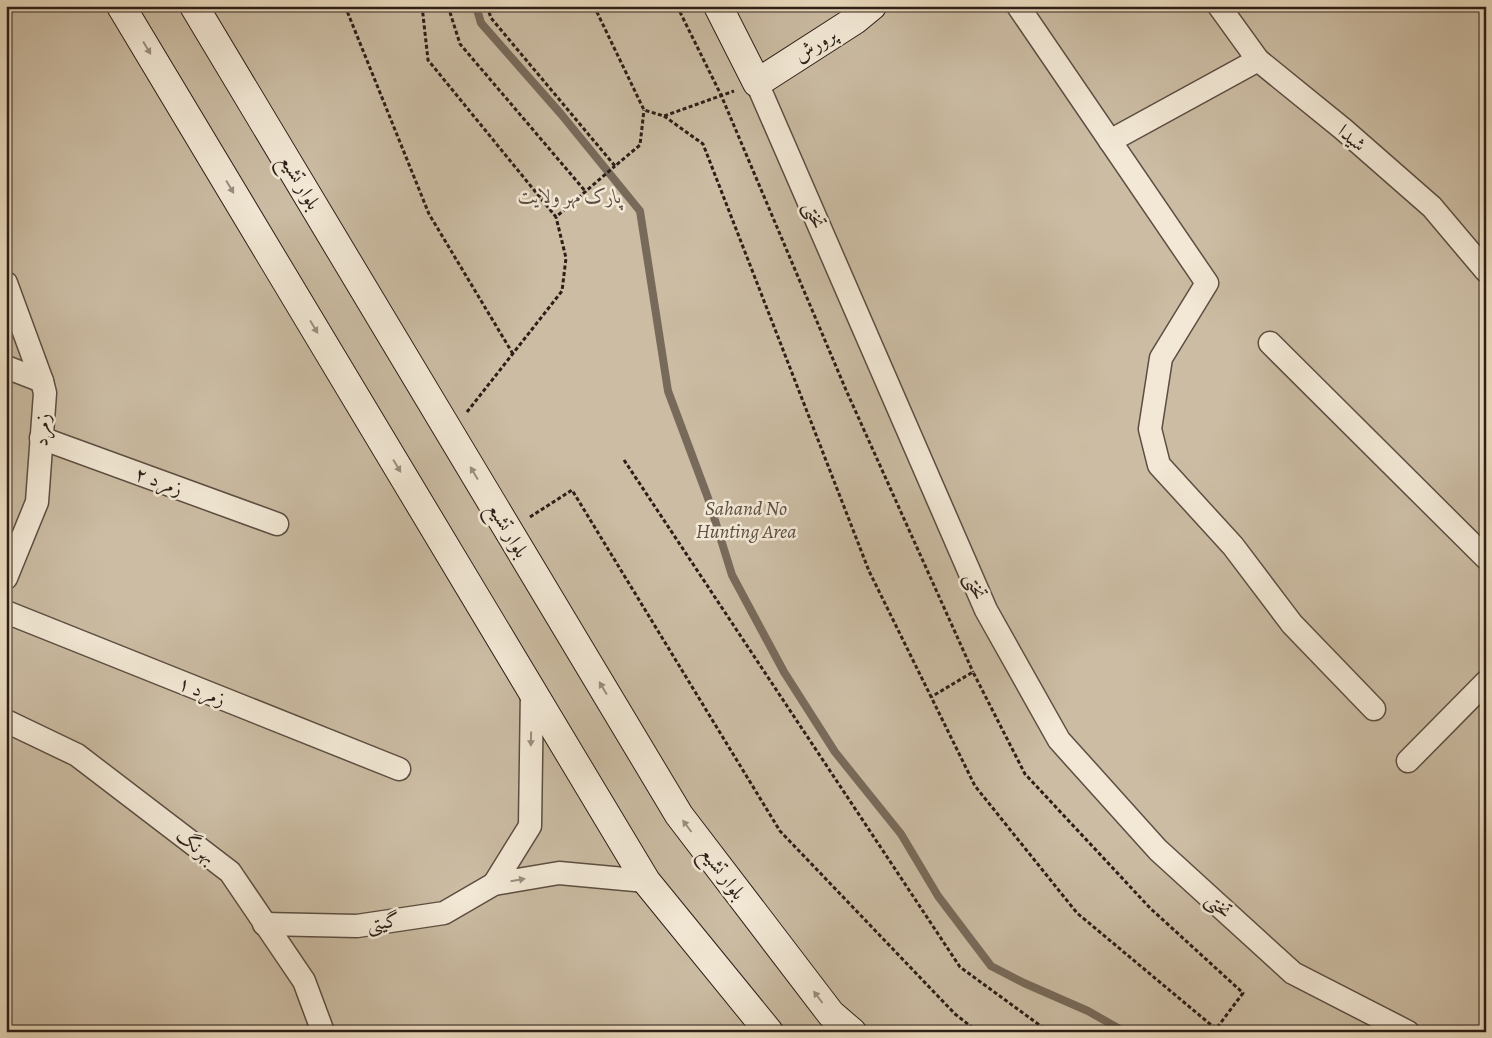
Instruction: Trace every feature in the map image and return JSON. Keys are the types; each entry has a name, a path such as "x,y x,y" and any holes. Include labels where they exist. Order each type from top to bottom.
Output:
{"main road":[{"path":"121,6 646,881 769,1032"},
{"name":"بلوار تشیع","path":"194,6 679,815 831,1014 852,1032"},
{"name":"تختی","path":"718,6 757,83"},
{"name":"پرورش","path":"757,83 855,20 872,6"}],"street":[{"path":"1018,6 1207,284 1161,358 1150,429 1159,465 1233,546 1292,624 1374,709"},
{"name":"شیدا","path":"1219,6 1258,60 1343,129 1432,207 1486,271"},
{"path":"1110,141 1258,60"},
{"name":"تختی","path":"757,83 986,610 1059,740 1158,850 1294,973 1408,1032"},
{"name":"زمرد","path":"6,283 42,380 45,394 36,502 6,578"},
{"path":"1270,343 1486,558"},
{"path":"6,367 42,380"},
{"name":"زمرد ۲","path":"41,438 278,524"},
{"name":"زمرد ۱","path":"6,612 399,770"},
{"path":"1408,761 1486,682"},
{"name":"گیتی","path":"494,884 530,826 532,690"},
{"name":"بهرنگ","path":"6,721 77,755 230,872 304,981 323,1032"},
{"name":"گیتی","path":"264,924 357,926 444,913 494,884 559,872 646,881"}],"path":[{"path":"345,6 429,214 513,354"},
{"path":"422,6 428,60 556,217 566,258 562,291 450,434"},
{"path":"448,6 460,44 586,192"},
{"path":"487,6 491,18 615,166"},
{"path":"556,217 640,145 644,110 594,6"},
{"path":"644,110 664,116 703,144 869,571 975,786 1076,913 1216,1029 1243,993 1150,908 1025,774 973,672 846,390 721,95 676,6"},
{"path":"664,116 757,83"},
{"path":"624,460 960,968 1049,1032"},
{"path":"508,530 572,490 780,831 956,1014 978,1032"},
{"path":"931,697 973,672"}],"green space":[{"name":"Sahand No Hunting Area","path":"6,6 1486,6 1486,1032 6,1032"}],"waterway":[{"path":"476,6 481,23 561,114 640,211 668,391 708,498 732,575 784,672 835,752 901,834 938,896 991,966 1024,983 1088,1011 1125,1032"}],"park label":[{"name":"پارک مهر ولایت","path":"570,196"}]}
